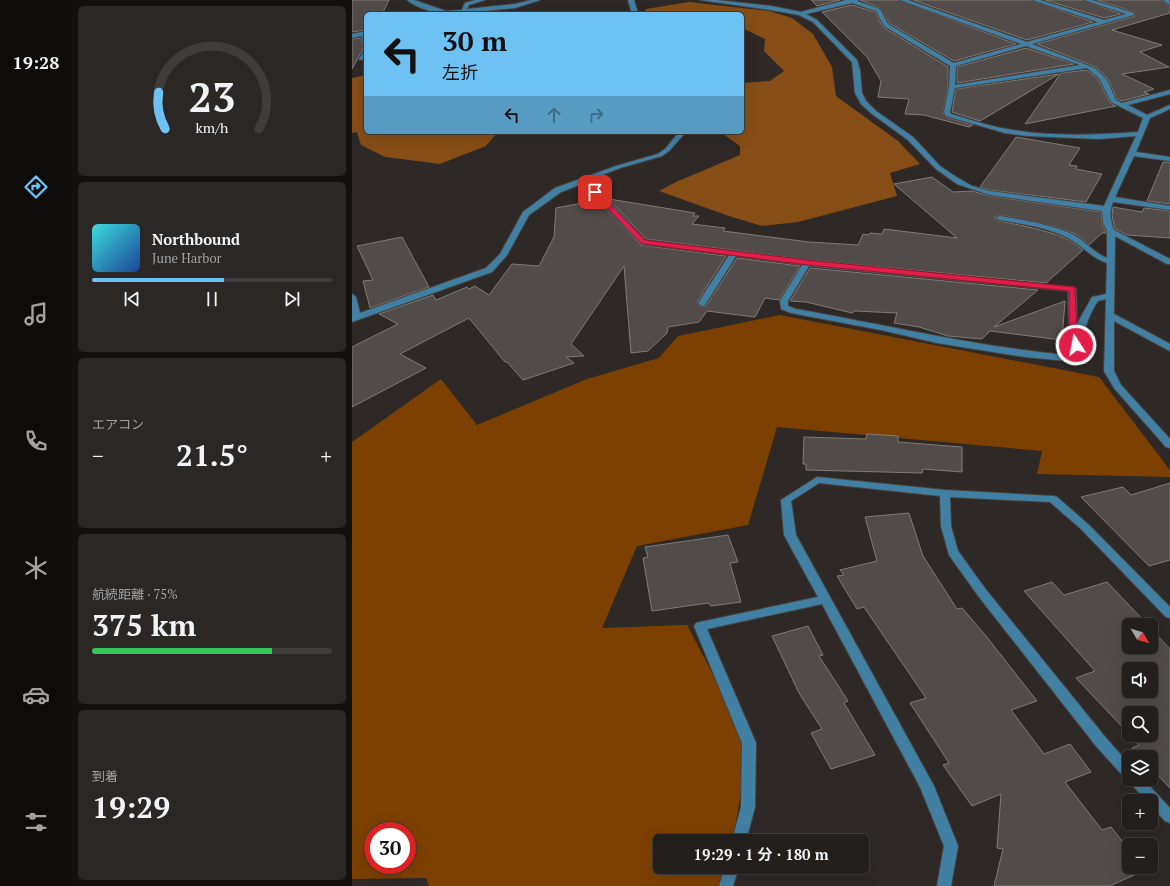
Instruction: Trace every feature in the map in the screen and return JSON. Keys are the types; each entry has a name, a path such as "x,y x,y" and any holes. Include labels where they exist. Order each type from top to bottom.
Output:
{"street":[{"path":"410,0 439,12"},
{"path":"462,12 467,4 482,0"},
{"path":"462,12 515,6 537,0"},
{"path":"631,0 634,12"},
{"path":"703,0 771,8 801,14 815,21 855,61 858,67 859,95 863,102 918,145 949,177 960,184 1000,194 1106,209"},
{"path":"801,14 853,0 878,10 886,25 952,65 1132,14 1087,0"},
{"path":"903,0 1088,66 1097,71 1105,82 1113,101 1147,117"},
{"path":"1035,0 1104,22"},
{"path":"1166,0 1170,3"},
{"path":"489,8 500,12"},
{"path":"352,36 364,33"},
{"path":"362,59 364,56"},
{"path":"952,65 952,87 947,112 948,114 1005,131 1027,134 1076,137 1140,134"},
{"path":"952,87 1088,66"},
{"path":"1122,105 1170,92"},
{"path":"1170,107 1147,117 1132,154 1106,209 1107,222 1111,231 1109,371 1117,386 1170,445"},
{"path":"352,297 354,318 489,270 503,255 526,214 558,190 584,179 660,154 667,150 681,134"},
{"path":"1132,154 1170,159"},
{"path":"584,179 643,242 807,263 1072,289 1073,333 1078,336"},
{"path":"1111,199 1170,208"},
{"path":"1000,218 1029,223 1068,235 1081,243 1099,258 1110,262"},
{"path":"1111,231 1169,261"},
{"path":"702,303 734,254"},
{"path":"807,263 784,302 784,307 794,311 881,327 957,344 1059,358 1067,358 1075,353 1079,326 1095,299 1109,296"},
{"path":"1110,315 1170,348"},
{"path":"944,886 951,846 929,793 790,535 786,500 817,480 945,494 1053,499 1085,527 1170,614"},
{"path":"945,494 946,526 953,552 983,594 1096,736 1122,765"},
{"path":"741,834 748,807 750,742 700,626 825,599"},
{"path":"1141,786 1170,817"},
{"path":"726,886 730,874"}],"shaded area":[{"path":"689,2 769,11 792,18 813,34 832,67 836,96 898,141 920,164 890,173 897,196 798,222 762,226 659,191 676,182 740,155 740,146 723,134 744,134 744,83 770,81 784,71 764,51 765,39 744,29 744,12 645,12 646,9"},
{"path":"364,75 364,134 496,134 486,146 440,164 385,157 361,145 357,132 352,133 352,78"},
{"path":"780,315 1099,377 1170,470 1170,477 1037,474 1042,451 777,427 748,525 637,546 602,628 687,625 749,743 734,834 653,834 653,874 728,874 726,886 429,886 426,878 352,879 352,442 441,379 477,425 587,379 659,358 678,336"}],"building":[{"path":"352,0 389,0 383,12 364,12 364,30 352,32"},
{"path":"811,0 840,0 817,6"},
{"path":"860,0 899,0 1016,44 954,61 889,23 880,8"},
{"path":"913,0 1031,0 1093,22 1027,40"},
{"path":"1045,0 1083,0 1121,14 1104,18"},
{"path":"1097,0 1162,0 1170,6 1170,13 1112,30 1162,45 1140,52 1169,67 1122,74 1154,89 1144,92 1149,94 1122,101 1117,99 1108,79 1096,67 1037,44 1135,16 1134,12"},
{"path":"852,5 875,12 883,27 948,67 948,87 943,113 946,117 973,125 969,127 924,115 905,114 909,99 878,97 881,81 867,57 822,12"},
{"path":"361,38 364,47 352,69 352,39"},
{"path":"1026,48 1074,64 957,83 957,67"},
{"path":"1087,70 1098,79 1110,103 1116,106 1025,124 1061,73"},
{"path":"1059,74 980,121 952,112 956,89"},
{"path":"1016,137 1080,148 1069,165 1077,166 1076,169 1102,174 1086,202 990,190 980,187"},
{"path":"1163,162 1170,162 1170,204 1147,201"},
{"path":"932,177 953,192 972,191 990,196 1101,212 1102,222 1106,233 1102,233 1089,245 1076,234 1053,226 1000,215 995,217 995,219 1000,221 1058,235 1071,241 1083,250 1046,283 807,260 646,239 609,199 695,213 693,216 699,216 692,224 725,228 723,231 809,242 858,245 863,234 882,234 884,229 957,238 894,184"},
{"path":"598,200 640,245 726,256 697,302 701,307 706,306 737,258 800,266 779,300 765,298 755,317 707,311 699,322 668,327 667,333 648,351 631,353 624,266 571,344 584,356 566,357 574,363 523,380 507,362 505,362 469,318 400,354 426,368 352,407 352,347 398,324 379,314 433,295 436,300 467,287 469,289 475,286 489,295 512,264 539,266 554,237 556,208"},
{"path":"1113,207 1142,212 1144,208 1170,211 1170,238 1127,235 1115,229 1112,216"},
{"path":"402,237 429,287 370,308 363,281 373,280 357,246"},
{"path":"810,268 1038,290 994,327 1065,301 1062,340 990,331 982,339 948,336 919,327 894,323 897,313 855,311 852,313 806,302 790,301"},
{"path":"867,434 898,436 898,442 962,447 962,472 923,469 922,473 806,470 806,464 803,464 804,437 866,439"},
{"path":"1170,483 1170,560 1149,566 1081,497 1123,487 1131,495"},
{"path":"909,513 923,556 957,609 962,608 1037,701 1011,710 1044,754 1070,744 1091,772 1065,782 1102,830 1111,827 1122,841 1122,874 1136,874 1110,886 994,886 1003,849 997,848 1001,794 972,806 943,765 949,763 910,703 926,698 864,607 857,609 837,576 844,575 840,570 877,561 865,517"},
{"path":"728,535 738,562 730,563 741,602 711,606 708,603 652,611 643,558 648,557 645,547"},
{"path":"1052,582 1064,595 1107,582 1141,618 1122,618 1122,654 1158,654 1158,636 1170,649 1170,788 1158,775 1158,750 1134,750 1132,748 1139,745 1136,742 1158,742 1158,706 1122,706 1122,727 1076,678 1095,671 1024,591"},
{"path":"808,626 823,655 819,656 848,701 844,703 875,755 831,769 811,733 822,729 799,693 772,636"}],"route":[{"path":"595,192 643,242 807,263 1072,289 1073,333 1078,336 1076,345"}]}
